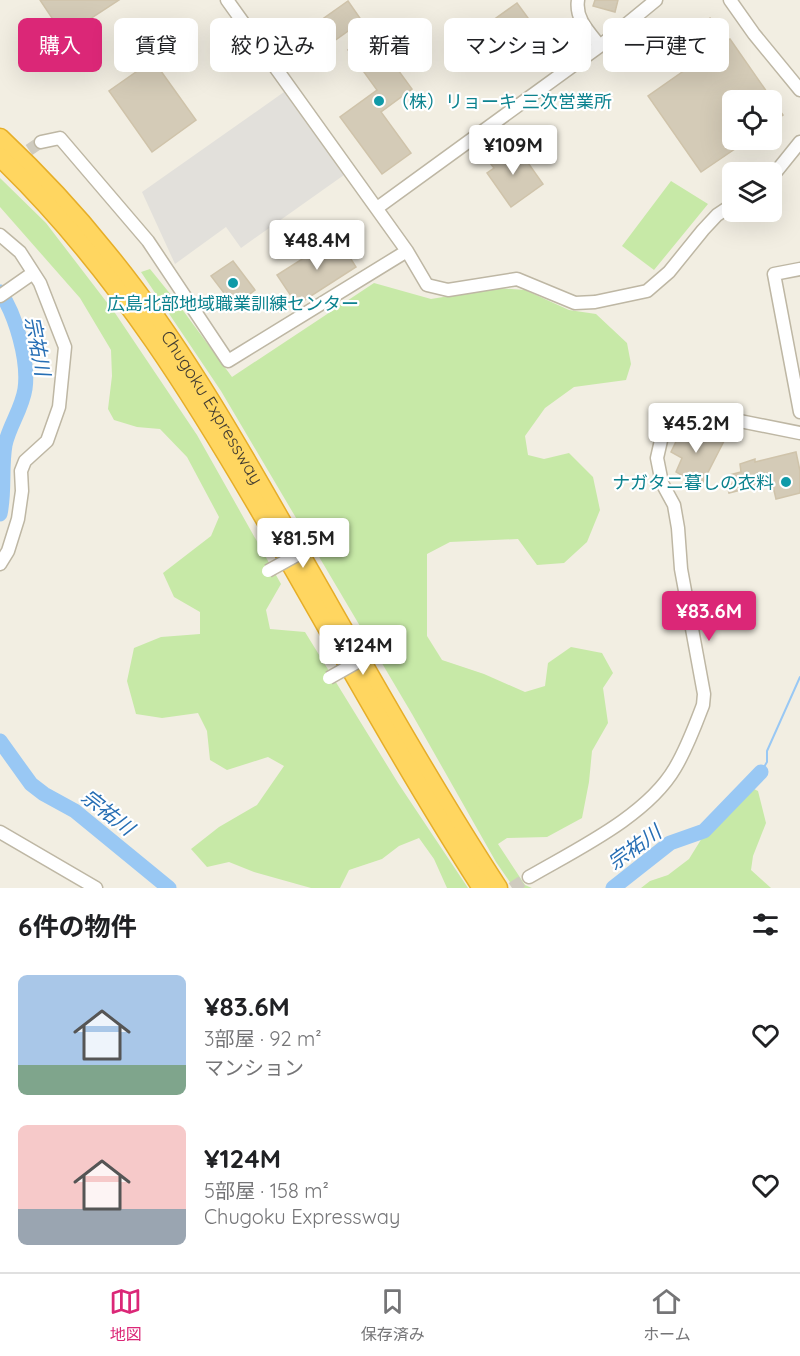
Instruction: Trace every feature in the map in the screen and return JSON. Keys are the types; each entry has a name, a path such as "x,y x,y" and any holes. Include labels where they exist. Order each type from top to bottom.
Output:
{"highway":[{"name":"Chugoku Expressway","path":"0,138 61,200 105,251 199,383 236,443 420,763 498,888"},
{"name":"Chugoku Expressway","path":"0,157 51,209 94,259 143,324 187,389 231,460 409,770 482,888"}],"street":[{"path":"227,0 377,208 427,285 448,290 517,279 575,303 595,302 647,291 669,272 703,230 722,212"},
{"path":"578,0 577,7 582,21 600,46"},
{"path":"377,208 600,46 656,0"},
{"path":"730,0 735,3 754,34 800,90"},
{"path":"41,142 60,138 80,160 96,183 148,241 228,361 407,251"},
{"path":"782,164 800,142"},
{"path":"0,235 20,252 40,283 65,347 59,406 47,441 25,461 21,471 22,490 18,519 8,551 0,564"},
{"path":"800,269 774,274 800,412"},
{"path":"4,293 33,273"},
{"path":"529,877 605,833 654,796 675,768 703,705 704,694 681,569 674,505 662,483 657,458 662,436 680,417 705,414 800,433"},
{"path":"268,571 324,540"},
{"path":"328,678 382,648"},
{"path":"0,832 96,888"}],"green space":[{"path":"0,178 46,223 115,313 197,435 281,584 266,610 270,629 305,632 398,783 468,888 447,888 434,859 419,838 399,846 382,859 349,870 340,888 311,888 254,872 229,862 207,867 191,849 219,827 257,805 284,766 268,757 227,770 210,760 207,731 198,713 162,718 136,714 127,681 134,648 161,637 200,634 200,612 174,597 163,573 211,536 219,517 187,457 160,429 137,427 114,420 108,409 112,376 111,350 80,298 0,207"},
{"path":"671,181 708,204 654,270 622,246"},
{"path":"150,269 232,377 374,283 431,299 498,288 525,290 569,310 596,314 627,343 631,364 626,380 574,387 545,408 525,436 528,455 544,459 569,453 593,477 600,510 587,542 564,563 537,565 518,539 450,542 427,554 427,636 442,660 484,674 525,692 545,686 548,663 571,647 602,653 613,673 603,688 608,723 592,751 582,818 547,837 507,838 498,844 525,885 532,888 514,888 496,862 412,714 221,391 141,272"},
{"path":"754,789 758,791 766,823 753,856 751,870 771,888 641,888 650,881 668,875 689,859 702,838"}],"shaded area":[{"path":"284,92 344,175 241,248 226,227 175,264 142,192"}],"building":[{"path":"40,0 119,0 92,18 52,18"},
{"path":"595,0 618,0 615,12 593,6"},
{"path":"348,1 360,18 348,18 348,31 336,40 336,18 324,18"},
{"path":"517,3 528,18 496,18"},
{"path":"730,39 766,90 722,90 722,150 733,150 701,172 648,96 682,72 729,72"},
{"path":"136,72 162,72 196,120 152,152 109,91"},
{"name":"（株）リョーキ 三次営業所","path":"364,72 400,72 412,89 381,112 411,153 382,174 340,117 377,90"},
{"path":"500,148 507,159 519,150 543,184 511,207 487,173 494,168 486,158"},
{"path":"337,237 356,267 297,305 277,275"},
{"name":"広島北部地域職業訓練センター","path":"233,261 255,290 234,306 211,276"},
{"path":"683,427 697,435 699,433 706,436 708,432 724,441 701,486 676,472 682,458 671,452"},
{"path":"796,452 800,471 800,493 776,499 772,482 729,493 725,476 741,472 740,464"}],"waterway":[{"name":"宗祐川","path":"0,292 16,325 23,352 26,378 23,396 5,445 0,514"},
{"path":"761,772 767,762 767,751 800,677"},
{"name":"宗祐川","path":"0,741 31,784 75,811 169,888"},
{"name":"宗祐川","path":"613,888 670,843 704,831 761,772"}],"tunnel":[{"path":"14,160 41,142"},
{"path":"512,888 529,877"}],"place":[{"name":"（株）リョーキ 三次営業所","path":"379,101"},
{"name":"広島北部地域職業訓練センター","path":"233,283"},
{"name":"ナガタニ暮しの衣料","path":"786,482"}]}
